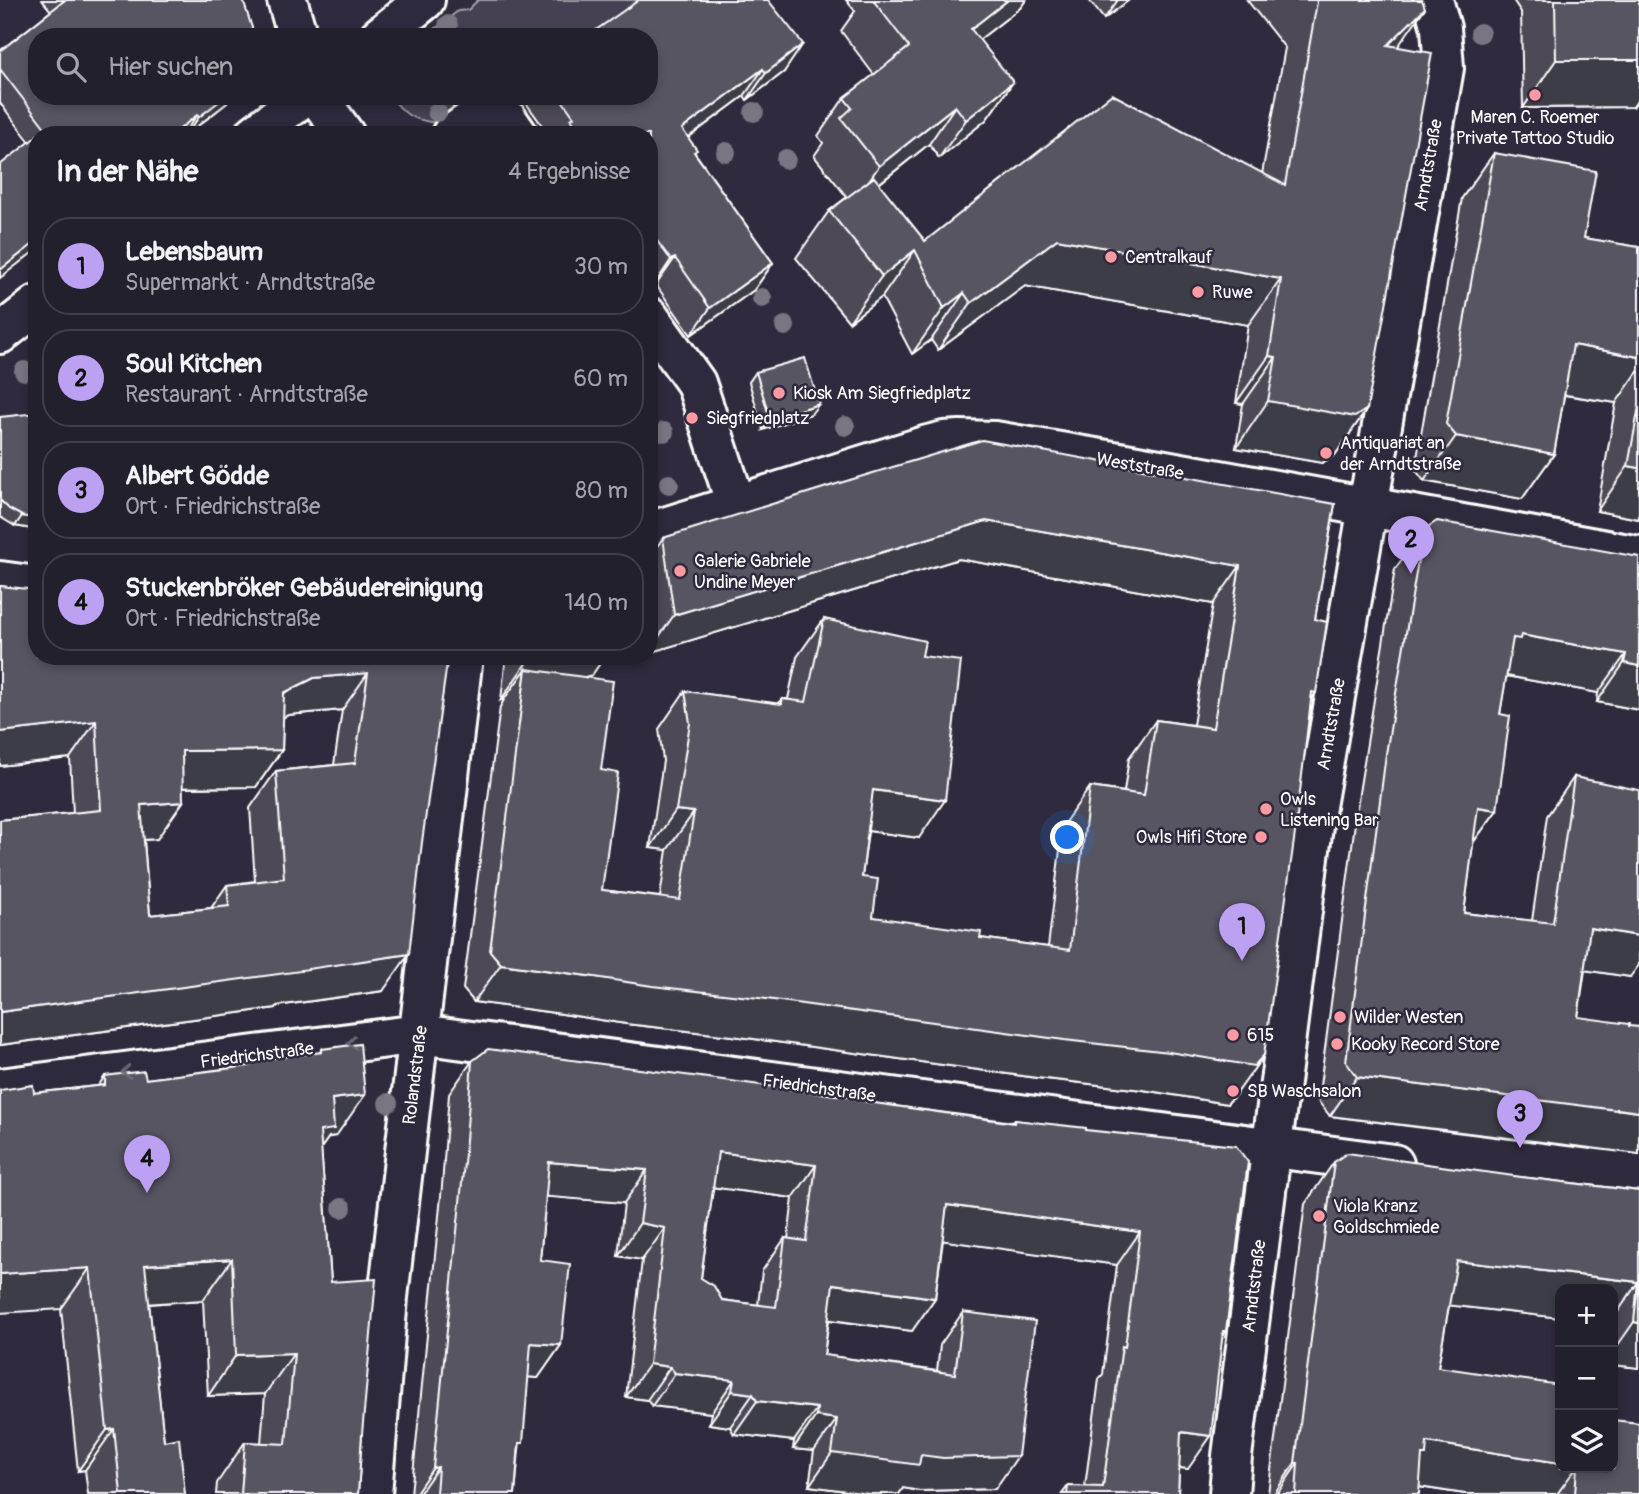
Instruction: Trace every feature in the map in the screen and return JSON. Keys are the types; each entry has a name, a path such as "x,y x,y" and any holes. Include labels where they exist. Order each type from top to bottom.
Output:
{"street":[{"path":"287,0 295,28"},
{"path":"390,28 425,0"},
{"name":"Arndtstraße","path":"1229,1494 1314,818 1444,68 1441,28 1433,0"},
{"path":"265,126 292,105"},
{"path":"323,105 339,126"},
{"path":"464,126 493,105"},
{"path":"497,105 512,126"},
{"path":"0,334 28,312"},
{"path":"658,330 696,383 736,504"},
{"name":"Weststraße","path":"658,529 928,445 960,440 995,441 1639,556"},
{"path":"0,581 28,585"},
{"name":"Rolandstraße","path":"372,1494 388,1297 462,665"},
{"name":"Friedrichstraße","path":"0,1088 419,1034 1422,1168"}],"shaded area":[{"path":"478,0 648,0 618,28 436,28 458,11 468,10"},
{"path":"398,105 462,105 436,123 409,116"}],"building":[{"path":"65,0 243,0 252,28 29,28"},
{"path":"639,0 768,0 803,44 766,73 763,69 682,129 697,150 694,152 773,263 710,308 675,258 671,260 658,242 658,126 576,126 571,119 574,117 565,105 658,105 658,28 599,28"},
{"path":"873,0 1008,0 971,29 1013,82 966,120 955,106 879,166 841,118 852,108 844,98 909,47"},
{"path":"1316,0 1422,0 1425,8 1388,45 1432,53 1367,409 1355,417 1268,401 1276,357 1269,356 1281,279 1057,239 971,303 964,293 944,308 915,250 882,276 829,211 874,177 925,241 1112,94 1285,185"},
{"path":"1555,0 1639,0 1639,60 1556,60"},
{"path":"28,29 28,105 214,105 183,126 44,126 0,69 0,51"},
{"path":"28,143 28,248 0,270 0,165"},
{"path":"1494,153 1596,171 1584,238 1639,247 1639,357 1573,345 1554,454 1456,436 1446,424"},
{"name":"Kiosk Am Siegfriedplatz","path":"805,358 819,404 770,419 756,372"},
{"path":"1639,406 1639,468 1628,466"},
{"path":"28,414 28,517 9,509 0,500 0,417"},
{"path":"982,440 1335,504 1315,619 1327,622 1316,693 1312,692 1264,1055 1254,1066 1169,1052 501,964 490,951 526,669 613,681 601,770 618,773 602,890 680,900 694,812 676,810 690,723 685,691 782,704 782,699 806,702 824,619 925,641 922,656 961,661 945,800 873,790 862,877 878,879 873,917 981,932 980,938 1070,950 1090,787 1144,795 1156,720 1213,728 1240,566 986,521 674,615 663,538"},
{"path":"1437,521 1639,557 1639,666 1624,663 1626,654 1521,635 1520,639 1513,638 1500,714 1510,716 1497,810 1478,807 1464,913 1553,923 1574,777 1639,790 1639,936 1590,928 1578,1017 1639,1027 1639,1112 1357,1077 1346,1062 1386,754 1423,530"},
{"path":"0,586 28,589 28,665 447,665 409,954 0,1012 0,820 101,810 96,721 0,732","holes":["368,673 355,763 276,771 284,878 227,885 229,906 150,915 141,805 183,802 182,751 282,750 284,693 314,678"]},
{"path":"360,1044 365,1095 332,1099 334,1129 320,1131 331,1282 376,1279 358,1494 241,1494 245,1442 286,1444 294,1353 236,1355 232,1259 145,1265 164,1441 179,1438 185,1494 121,1494 114,1429 107,1430 90,1268 0,1274 0,1090 33,1085 34,1093 105,1085 105,1076 144,1071 146,1079 250,1066 249,1061 322,1052 322,1049"},
{"path":"488,1049 866,1099 866,1102 1014,1123 1015,1120 1236,1146 1248,1162 1226,1331 1223,1331 1211,1436 1181,1432 1178,1494 1067,1494 1068,1486 1103,1487 1140,1232 947,1205 935,1298 833,1284 824,1355 955,1374 963,1312 1035,1321 1018,1456 943,1458 921,1455 919,1465 832,1453 837,1419 816,1416 817,1408 757,1401 753,1394 732,1391 734,1380 675,1373 670,1367 649,1364 665,1228 640,1223 647,1170 549,1162 540,1260 570,1264 561,1345 531,1343 523,1443 519,1443 515,1494 436,1494 438,1467 433,1468 472,1061","holes":["718,1152 816,1165 806,1241 785,1238 776,1307 722,1300 714,1286 701,1278"]},
{"path":"1347,1153 1639,1191 1639,1323 1634,1322 1638,1282 1457,1261 1438,1367 1555,1384 1555,1462 1427,1442 1426,1455 1422,1455 1419,1494 1296,1494 1298,1463 1295,1463 1334,1162"},
{"path":"1618,1421 1639,1423 1639,1494 1575,1494 1577,1473 1618,1473"}],"place":[{"name":"Maren C. Roemer Private Tattoo Studio","path":"1535,95"},
{"name":"Centralkauf","path":"1111,257"},
{"name":"Ruwe","path":"1198,292"},
{"name":"Kiosk Am Siegfriedplatz","path":"779,393"},
{"name":"Siegfriedplatz","path":"692,418"},
{"name":"Antiquariat an der Arndtstraße","path":"1326,453"},
{"name":"Galerie Gabriele Undine Meyer","path":"680,571"},
{"name":"Soul Kitchen","path":"1411,574"},
{"name":"Owls Listening Bar","path":"1266,809"},
{"name":"Owls Hifi Store","path":"1261,837"},
{"name":"Lebensbaum","path":"1242,961"},
{"name":"Wilder Westen","path":"1340,1017"},
{"name":"615","path":"1233,1035"},
{"name":"Kooky Record Store","path":"1337,1044"},
{"name":"SB Waschsalon","path":"1233,1091"},
{"name":"Albert Gödde","path":"1520,1148"},
{"name":"Stuckenbröker Gebäudereinigung","path":"147,1193"},
{"name":"Viola Kranz Goldschmiede","path":"1319,1216"}]}
